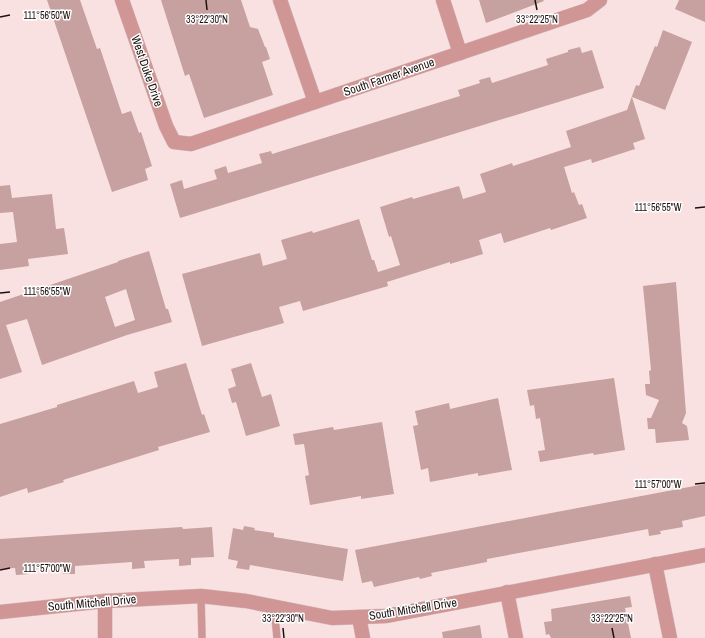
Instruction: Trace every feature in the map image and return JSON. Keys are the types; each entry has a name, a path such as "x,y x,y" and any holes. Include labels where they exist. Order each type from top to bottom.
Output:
{"street":[{"name":"West Duke Drive","path":"122,0 166,126 174,142"},
{"path":"280,0 315,102"},
{"path":"443,0 460,53"},
{"name":"South Farmer Avenue","path":"174,142 192,144 587,10 600,0"},
{"name":"South Mitchell Drive","path":"0,612 105,601 201,596 246,601 332,618 386,616 705,555"},
{"path":"655,564 670,638"},
{"path":"507,592 516,638"},
{"path":"105,601 105,638"},
{"path":"359,617 363,638"}],"lane":[{"path":"201,596 202,638"},
{"path":"274,606 277,638"}],"building":[{"path":"47,0 80,0 97,49 100,48 122,114 131,111 139,133 141,132 152,166 145,169 148,180 112,192"},
{"path":"161,0 241,0 250,27 258,29 266,47 270,59 262,62 273,95 204,118 189,74 185,76"},
{"path":"479,0 543,0 544,1 486,23"},
{"path":"679,0 705,0 705,22 675,9"},
{"path":"663,30 692,42 665,110 632,97 645,139 633,143 635,149 592,163 591,159 564,167 572,193 574,192 579,205 582,204 587,218 504,243 501,233 479,240 483,254 450,264 450,262 387,282 388,286 303,311 300,301 279,307 284,323 202,346 182,274 260,253 263,266 287,259 281,240 312,231 313,233 359,219 372,260 374,260 378,272 400,265 391,236 389,237 380,207 412,197 413,199 459,186 463,199 486,192 480,174 512,163 513,166 571,147 566,131 627,110 636,85 639,86"},
{"path":"580,47 582,53 592,50 604,88 180,218 170,184 182,180 184,189 217,179 214,170 226,166 228,173 262,163 259,154 271,151 272,154 460,96 458,90 480,83 479,80 490,77 492,83 548,65 546,59"},
{"path":"10,185 12,198 52,194 56,229 64,228 68,254 28,259 29,266 0,270 0,244 17,242 13,212 0,213 0,186"},
{"path":"149,251 166,309 168,309 172,322 127,335 42,365 27,319 6,325 22,372 0,379 0,302","holes":["126,289 135,320 115,327 105,297"]},
{"path":"676,282 686,413 682,423 687,426 689,440 656,443 655,429 648,429 647,418 651,418 659,400 646,395 645,384 650,384 649,371 651,370 643,286"},
{"path":"186,363 202,415 204,414 210,432 158,447 159,450 63,480 64,482 28,493 27,488 0,497 0,424 57,407 57,405 134,381 138,393 158,387 154,372"},
{"path":"251,363 262,397 271,394 280,426 246,436 236,402 232,403 228,389 236,386 231,369"},
{"path":"614,378 625,450 594,455 593,453 540,462 538,451 545,450 540,418 536,419 534,405 530,406 527,390"},
{"path":"498,398 512,470 478,476 478,473 430,482 428,468 421,470 413,426 418,425 415,411 449,403 450,409"},
{"path":"382,422 394,494 361,499 361,496 310,505 305,476 309,475 304,444 295,445 293,434 333,427 334,430"},
{"path":"705,484 705,516 682,521 683,527 660,531 661,534 649,536 648,529 487,559 487,562 431,573 432,576 420,579 419,577 374,587 372,581 362,583 355,550"},
{"path":"244,526 255,528 254,530 274,533 274,537 348,549 343,581 250,565 249,570 236,568 238,561 228,559 233,528 243,530"},
{"path":"182,527 183,529 212,527 214,557 191,558 191,565 179,566 179,559 144,561 145,568 132,569 132,562 75,566 75,574 63,574 63,566 28,569 29,574 16,575 15,568 0,569 0,539"},
{"path":"630,596 632,607 625,608 631,638 551,638 549,634 546,635 544,622 552,621 551,609"},
{"path":"480,625 482,638 443,638 442,632"}]}
